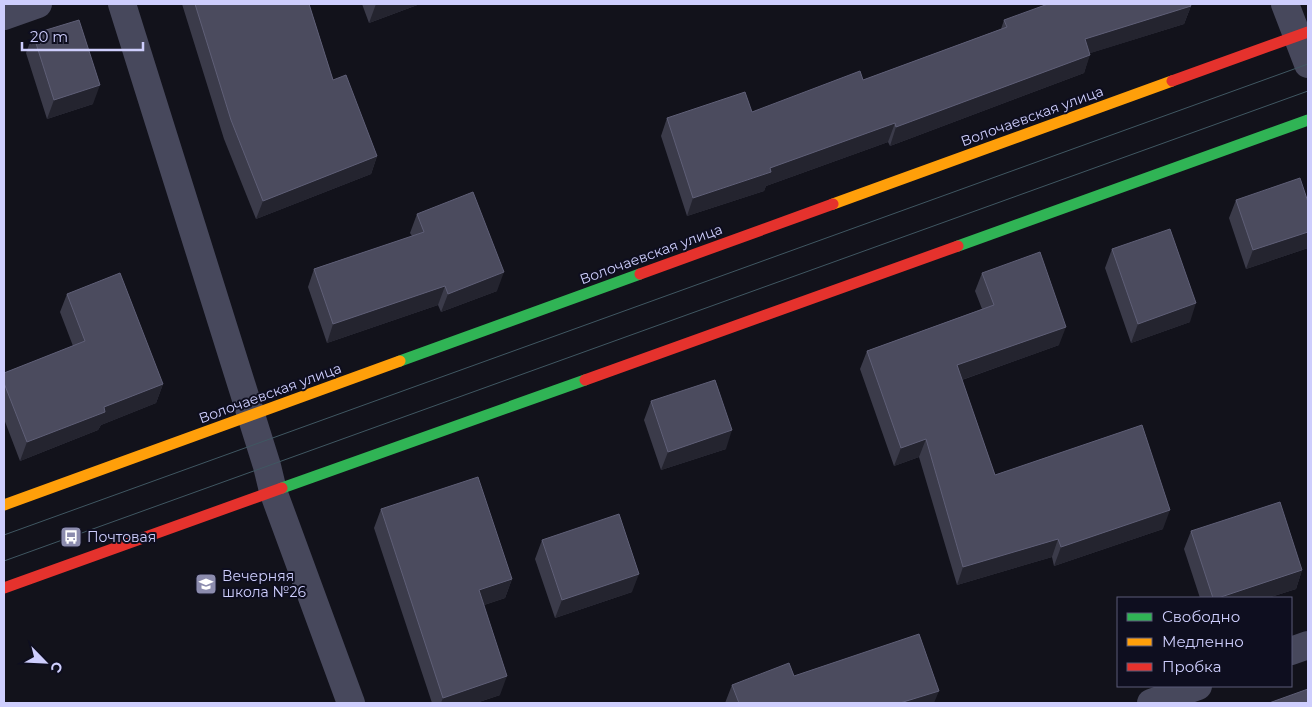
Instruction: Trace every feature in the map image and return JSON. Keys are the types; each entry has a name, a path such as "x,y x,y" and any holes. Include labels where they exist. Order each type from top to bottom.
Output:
{"main road":[{"name":"Волочаевская улица","path":"4,505 1303,34"},
{"path":"4,588 1308,120"}],"street":[{"path":"4,16 38,4"},
{"path":"122,4 273,491 351,703"},
{"path":"1285,4 1303,34 1308,64"},
{"path":"1292,651 1308,645"},
{"path":"1151,703 1195,687"}],"building":[{"path":"195,4 309,4 333,80 346,75 377,156 263,201 231,120"},
{"path":"1048,4 1190,4 1191,6 1085,39 1090,55 896,127 895,123 770,168 771,172 693,198 667,118 745,92 752,112 860,71 863,80 1007,27 1004,20"},
{"path":"79,20 100,85 54,100 33,34"},
{"path":"1300,178 1308,202 1308,232 1253,250 1236,200"},
{"path":"473,192 504,272 448,294 445,286 333,324 314,269 424,232 417,214"},
{"path":"1170,229 1196,303 1138,324 1112,249"},
{"path":"1040,252 1066,327 957,365 995,475 1142,425 1170,510 1061,547 1058,539 963,567 926,439 901,448 867,351 994,305 982,273"},
{"path":"120,273 163,384 104,407 105,412 27,442 4,383 4,373 85,341 67,294"},
{"path":"715,380 732,430 668,452 651,401"},
{"path":"478,477 512,579 479,590 507,676 443,698 381,509"},
{"path":"1280,502 1302,570 1221,597 1213,597 1191,531"},
{"path":"619,514 639,574 562,600 542,540"},
{"path":"919,634 939,691 900,703 739,703 732,685 789,663 794,676"},
{"path":"1308,689 1308,703 1269,703"}],"tram line":[{"path":"4,535 1308,64"},
{"path":"4,561 1308,91"}],"traffic: fast":[{"path":"958,246 1308,120"},
{"path":"400,361 640,274"},
{"path":"282,488 585,380"}],"traffic: slow":[{"path":"833,204 1172,81"},
{"path":"4,505 400,361"}],"traffic: jam":[{"path":"1172,81 1308,32"},
{"path":"640,274 833,204"},
{"path":"585,380 958,246"},
{"path":"4,588 282,488"}],"place":[{"name":"Почтовая","path":"71,537"},
{"name":"Вечерняя школа №26","path":"206,584"}]}
